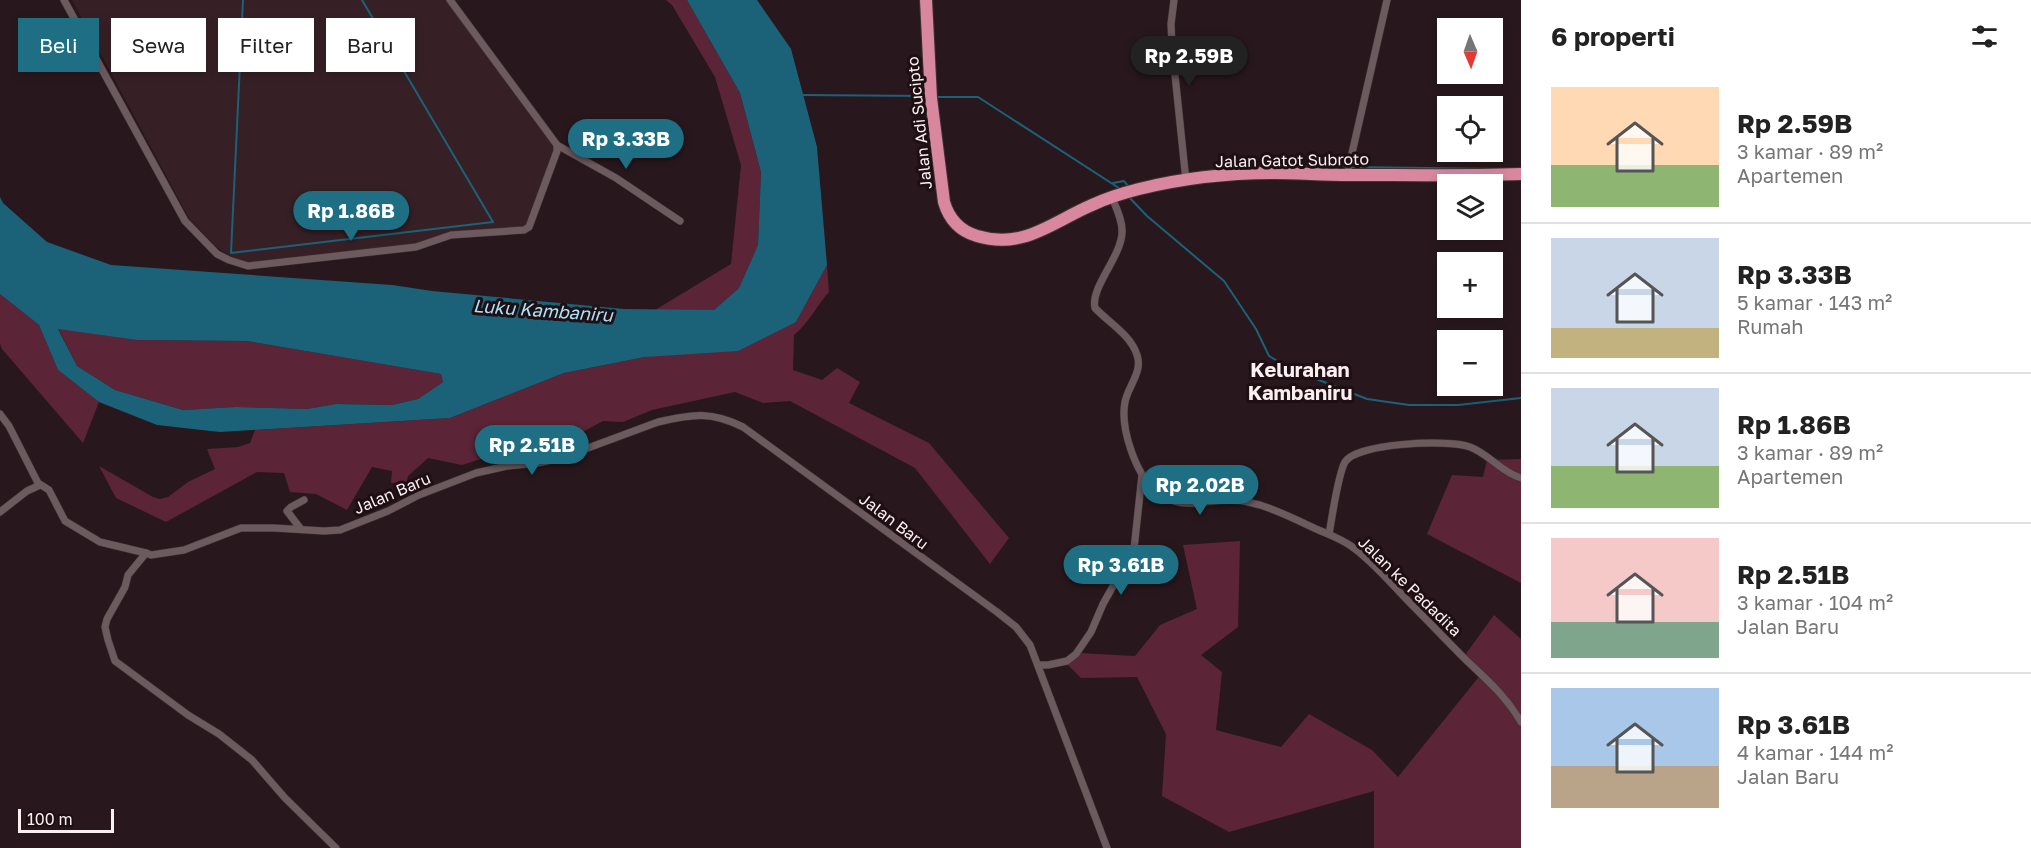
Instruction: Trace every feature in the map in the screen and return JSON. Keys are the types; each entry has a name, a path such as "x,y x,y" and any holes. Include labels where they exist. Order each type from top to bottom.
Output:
{"highway":[{"name":"Jalan Adi Sucipto","path":"926,0 931,93 944,202 953,221 968,234"},
{"name":"Jalan Gatot Subroto","path":"968,234 992,240 1021,238 1044,230 1080,210 1114,196 1185,177 1348,169 1521,174"}],"street":[{"path":"64,0 185,221 217,254 244,265 416,247 454,234 524,230 530,227 534,219 557,145"},
{"path":"450,0 557,145 616,178 680,220"},
{"path":"1174,0 1171,24 1172,46 1185,177"},
{"path":"1348,169 1387,0"},
{"name":"Jalan ke Padadita","path":"1114,196 1122,231 1120,245 1097,290 1094,304 1100,314 1131,342 1137,354 1139,363 1125,401 1124,415 1127,436 1142,475 1155,489 1174,501 1185,504 1233,500 1246,502 1262,506 1351,545 1370,561 1501,693 1521,723"},
{"name":"Jalan Baru","path":"0,414 9,426 40,485 49,490 68,524 100,542 152,555 184,550 241,528 340,530 388,511 418,495 476,473 561,458 658,422 712,415 726,418 743,427 997,612 1024,636 1038,665 1107,848"},
{"path":"1329,534 1342,467 1348,457 1353,454 1427,442 1460,444 1479,451 1505,471 1521,477"},
{"path":"1038,665 1067,660 1076,654 1091,632 1103,604 1134,549 1142,475"},
{"path":"0,512 27,491 40,485"},
{"path":"300,528 287,511 304,500"},
{"path":"146,553 128,575 125,587 107,619 105,627 115,661 252,760 285,798 336,848"}],"shaded area":[{"path":"72,0 446,0 554,147 555,150 527,227 451,232 418,245 246,263 230,256 215,246 189,218 99,50 99,18 82,18"},
{"path":"666,0 687,0 740,93 761,172 758,245 739,288 714,310 655,310 731,264 741,165 715,77 672,5"},
{"path":"827,265 829,292 794,335 793,370 822,380 837,368 860,382 849,403 929,443 1009,538 990,564 915,468 790,401 763,403 735,392 652,410 623,422 603,421 533,459 487,457 462,465 428,458 408,476 406,485 391,483 392,471 372,467 347,510 316,494 290,492 284,473 257,472 166,522 116,498 99,466 153,497 160,499 168,497 188,482 215,469 207,449 238,447 250,443 255,430 450,418 564,373 796,322"},
{"path":"0,294 39,325 58,370 99,402 83,443 2,349 0,344"},
{"path":"58,328 137,340 247,341 441,374 443,382 418,399 392,405 336,404 307,409 236,407 183,410 115,390 77,366"},
{"path":"1521,459 1521,583 1427,534 1452,475 1483,477 1487,460"},
{"path":"1240,541 1238,627 1201,655 1222,672 1216,730 1281,747 1309,714 1372,750 1398,777 1482,673 1465,655 1494,615 1521,639 1521,848 1374,848 1374,791 1229,832 1162,796 1166,734 1137,677 1081,678 1066,663 1079,653 1135,656 1160,625 1197,609 1183,545"}],"water":[{"name":"Luku Kambaniru","path":"687,0 757,0 791,49 817,147 827,265 796,322 738,351 645,357 564,373 450,418 220,432 157,425 99,402 58,370 39,325 0,294 0,197 3,203 47,242 111,265 392,285 432,291 624,309 714,310 739,288 758,245 761,172 740,93","holes":["58,329 137,340 247,341 441,374 443,382 418,399 392,405 336,404 307,409 236,407 183,410 115,390 77,366"]}],"waterway":[{"path":"243,0 231,253 493,222 362,0"},
{"path":"801,95 927,96"},
{"path":"936,97 978,97 1122,190"},
{"path":"1208,171 1280,165 1346,166"},
{"path":"1351,167 1499,169"},
{"path":"1113,183 1124,181 1128,186"},
{"path":"1128,196 1147,216 1224,281 1256,329 1269,356 1291,369 1367,399 1409,405 1458,405 1521,398"}],"district":[{"name":"Kelurahan Kambaniru","path":"1300,380"}]}
